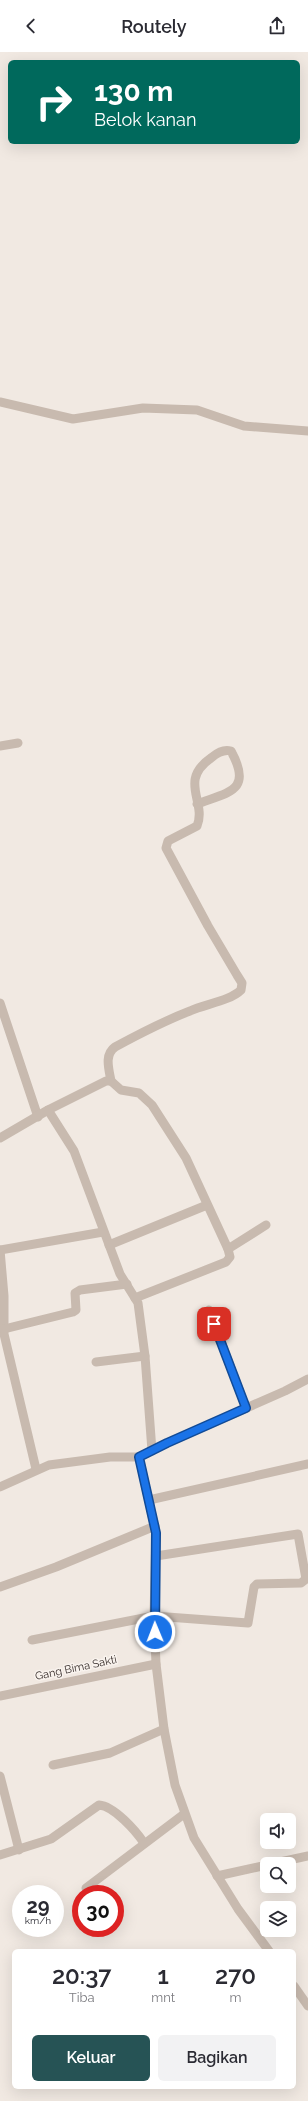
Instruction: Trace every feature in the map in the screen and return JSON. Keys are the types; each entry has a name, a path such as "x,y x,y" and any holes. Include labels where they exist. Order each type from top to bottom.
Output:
{"street":[{"path":"0,402 73,419 143,408 202,411 244,426 308,431"},
{"path":"0,746 18,743"},
{"path":"135,1298 226,1262 230,1257 228,1249 186,1158 152,1105 139,1093 121,1090 110,1081 108,1056 109,1051 115,1047 158,1024 213,1002 227,999 241,990 242,983 208,926 166,848 168,841 197,826 199,817 197,804 194,780 197,771 208,759 219,752 225,750 231,751 236,761 240,774 240,780 229,792 197,804"},
{"path":"0,1003 38,1117"},
{"path":"0,1138 48,1110 99,1084 110,1081"},
{"path":"48,1110 74,1151 103,1232 120,1274 140,1308 152,1451"},
{"path":"109,1245 207,1205"},
{"path":"228,1249 266,1225"},
{"path":"36,1469 4,1329 4,1296 0,1250 103,1232"},
{"path":"4,1329 73,1312 76,1310 75,1293 80,1290 127,1284"},
{"path":"209,1310 246,1408"},
{"path":"96,1362 145,1356"},
{"path":"0,1487 49,1464 103,1458 139,1457 308,1379"},
{"path":"139,1457 155,1526 156,1556 154,1616 156,1664 164,1729 172,1772 184,1814 194,1838 238,1909 268,1949"},
{"path":"150,1500 308,1464"},
{"path":"0,1587 56,1567 155,1526"},
{"path":"32,1640 154,1616 248,1623 254,1587 257,1584 301,1583 306,1579 298,1534 156,1556"},
{"name":"Gang Bima Sakti","path":"0,1696 156,1664"},
{"path":"53,1764 110,1753 164,1729"},
{"path":"0,1776 19,1850"},
{"path":"0,1855 51,1839 96,1805 108,1808 130,1824 144,1843"},
{"path":"90,1885 184,1814"},
{"path":"296,1859 308,1856"},
{"path":"217,1876 260,1867"},
{"path":"296,1989 308,2006"}],"route":[{"path":"155,1632 156,1533 150,1500 139,1457 246,1408 214,1324"}]}
